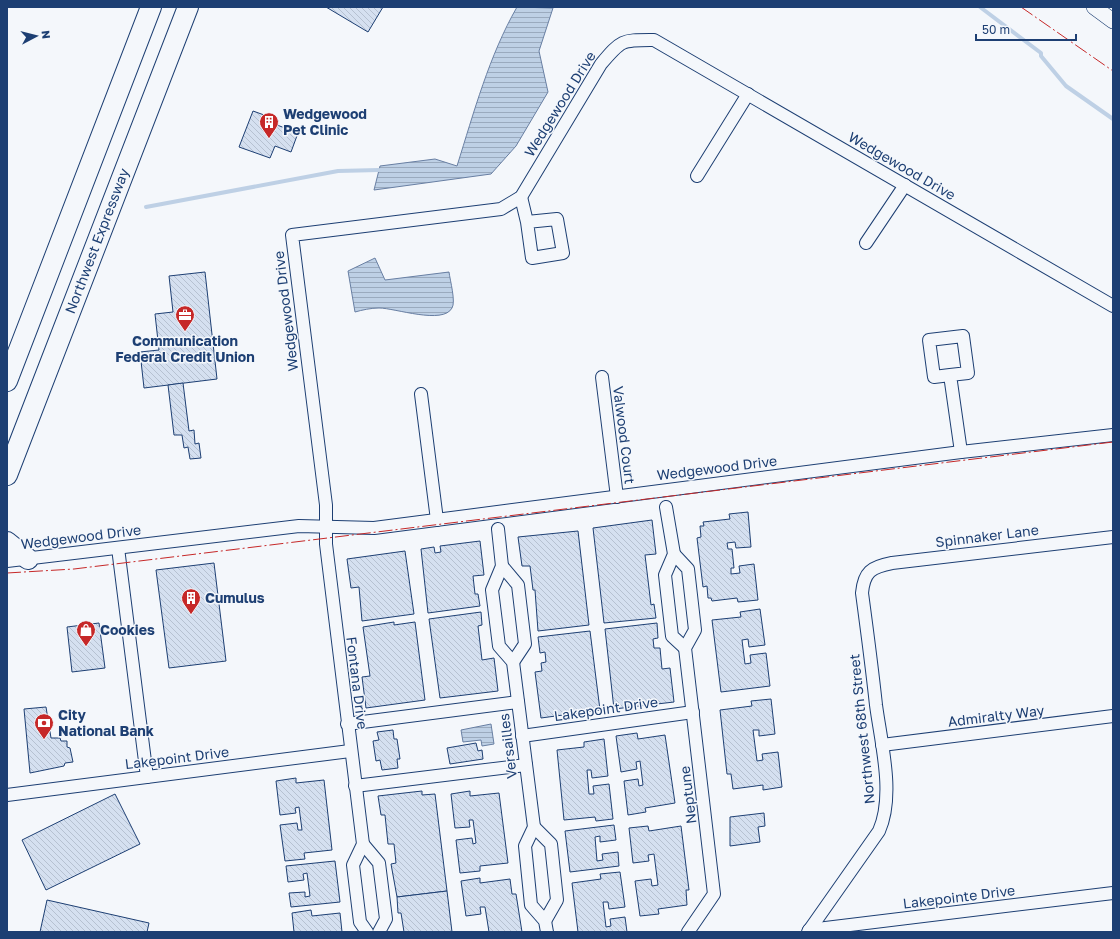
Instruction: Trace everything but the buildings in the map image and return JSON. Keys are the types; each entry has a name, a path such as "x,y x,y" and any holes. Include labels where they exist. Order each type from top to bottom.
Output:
{"highway":[{"path":"7,381 151,7"},
{"name":"Northwest Expressway","path":"7,475 188,7"},
{"path":"7,542 28,559"}],"street":[{"path":"1094,7 1113,21"},
{"name":"Wedgewood Drive","path":"326,525 326,505 292,235 501,209 521,197 601,64 614,48 626,40 654,40 905,184 1113,306"},
{"path":"697,176 748,94"},
{"path":"866,243 905,184"},
{"path":"521,197 528,222"},
{"path":"950,375 961,452"},
{"name":"Valwood Court","path":"602,377 617,497"},
{"path":"421,394 437,520"},
{"name":"Wedgewood Drive","path":"7,562 299,526 326,525 374,528 961,452 1113,435"},
{"path":"666,507 674,554 665,575 672,636 685,648 695,630 688,569 674,554"},
{"name":"Fontana Drive","path":"326,525 326,544 350,751 363,844"},
{"path":"498,528 502,566 492,590 499,646 513,662 525,644 520,600 518,585 502,566"},
{"name":"Spinnaker Lane","path":"867,573 880,565 892,563 1113,537"},
{"path":"118,548 147,777"},
{"name":"Northwest 68th Street","path":"809,931 879,831 884,820 887,790 862,593 863,583 867,573"},
{"name":"Neptune","path":"685,648 714,894 688,932"},
{"name":"Versailles","path":"513,662 534,826"},
{"path":"347,724 518,702"},
{"name":"Lakepoint Drive","path":"522,736 693,712"},
{"name":"Admiralty Way","path":"882,745 1113,716"},
{"name":"Lakepoint Drive","path":"7,795 350,751"},
{"path":"355,786 526,765"},
{"path":"534,826 551,844 557,900 546,926 531,905 524,846 534,826"},
{"path":"367,932 360,922 353,865 363,844 379,863 386,919 379,932"},
{"name":"Lakepointe Drive","path":"809,931 1113,893"}],"water":[{"path":"517,7 553,8 539,51 548,92 516,146 491,174 374,190 380,166 435,159 457,166 490,65"},
{"path":"375,258 385,280 449,272 453,296 452,308 447,313 439,315 418,314 379,308 355,312 348,271"},
{"path":"491,724 494,744 482,746 481,740 463,742 461,730"}],"waterway":[{"path":"980,7 1041,53 1041,56 1066,86 1113,119"},
{"path":"146,207 338,171 379,170"}],"power":[{"path":"1021,7 1113,71"},
{"path":"7,573 74,569 1113,442"}],"place":[{"name":"Wedgewood Pet Clinic","path":"269,139"},
{"name":"Communication Federal Credit Union","path":"185,332"},
{"name":"Cumulus","path":"191,615"},
{"name":"Cookies","path":"86,647"},
{"name":"City National Bank","path":"44,740"}]}
